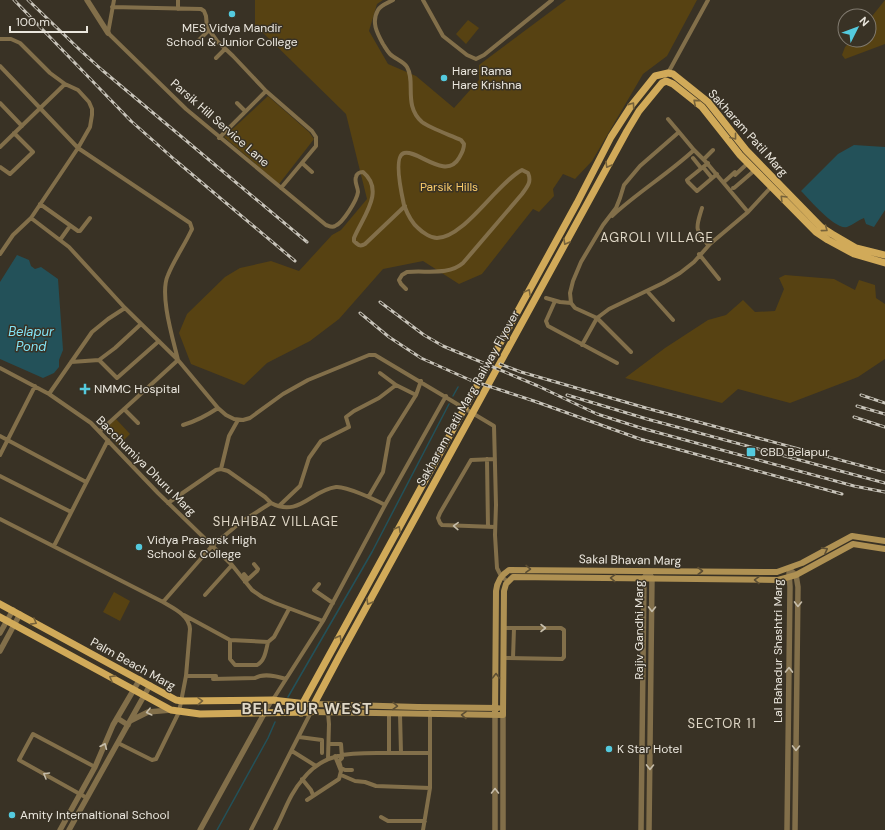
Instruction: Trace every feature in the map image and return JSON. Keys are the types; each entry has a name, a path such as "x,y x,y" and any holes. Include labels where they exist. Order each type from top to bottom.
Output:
{"main road":[{"name":"Sakharam Patil Marg Railway Flyover","path":"304,704 611,138 631,106 651,79 659,74 668,73"},
{"name":"Sakharam Patil Marg","path":"668,73 677,76 708,102 742,146 816,232 854,254 885,262"},
{"name":"Sakharam Patil Marg","path":"627,131 639,111 659,85 670,82 702,107 728,141 755,170 774,184 821,227 856,248 885,255"},
{"name":"Sakharam Patil Marg Railway Flyover","path":"314,704 627,131"},
{"name":"Sakal Bhavan Marg","path":"501,576 513,569 777,572 789,569 852,536 885,541"},
{"name":"Sakal Bhavan Marg","path":"508,582 513,577 778,580 796,574 854,544 885,549"},
{"path":"495,712 496,591 501,576"},
{"path":"495,712 430,707 314,704 311,712 390,714 503,712 504,591 508,582"},
{"name":"Palm Beach Marg","path":"0,604 182,701 272,700 314,704"},
{"name":"Palm Beach Marg","path":"0,617 171,710 200,714 311,712"},
{"path":"301,712 304,704"}],"street":[{"path":"87,0 108,33"},
{"path":"108,33 114,0"},
{"path":"178,0 178,9"},
{"path":"393,0 378,10 374,24 376,31 389,53 407,67 412,104 417,116 423,122 461,140 464,144 464,150 457,162 449,166 439,165 409,153 403,153 400,155 398,162 401,190 404,206 412,222 417,228 430,236 437,238 455,231 471,218 498,189 516,173 522,170 528,173 530,178 530,184 463,263 450,271 407,272 402,275 399,280 406,289"},
{"path":"423,0 444,36 467,55 476,58 484,55 552,0"},
{"path":"668,73 708,0"},
{"path":"112,7 201,9 204,11 208,30 266,91 312,131 316,137 316,146 281,188"},
{"path":"198,41 208,30"},
{"name":"Parsik Hill Service Lane","path":"108,33 186,109 219,138 324,223 331,227 339,223 356,202 358,190 355,178 356,174 363,172 372,185 373,198 370,208 355,235 354,241 358,245 360,246 365,244 404,206"},
{"path":"0,39 10,38 20,43 50,73 65,84 78,90 89,102 92,109 90,127 78,148 31,218 13,235 0,254"},
{"path":"216,58 225,49"},
{"path":"0,66 78,148 190,224 192,229 167,276 164,290 170,327 178,360"},
{"path":"0,147 65,84"},
{"path":"219,138 266,91"},
{"path":"0,103 22,126"},
{"path":"237,103 245,111"},
{"path":"0,111 4,107"},
{"path":"668,119 694,150 708,163 748,212"},
{"path":"571,304 570,293 581,262 603,225 616,208 624,185 640,166 679,132"},
{"path":"0,167 10,174 32,152 14,133"},
{"path":"603,225 628,200 668,172 694,150"},
{"path":"704,159 713,150"},
{"path":"693,158 712,178"},
{"path":"724,182 748,162"},
{"path":"708,163 687,180 688,182 697,191 717,174"},
{"path":"302,164 312,172"},
{"path":"733,188 755,170"},
{"path":"582,345 597,318 609,309 680,273 694,262 699,254 748,212 774,184"},
{"path":"40,204 78,231 80,231 90,218"},
{"path":"702,208 697,230 708,246"},
{"path":"31,218 69,247 125,308 178,360 218,408 226,415 234,419 243,420 250,418 282,394 308,380 369,355 374,355 421,381 494,426 497,568 501,576 508,582"},
{"path":"60,240 70,226"},
{"path":"699,254 719,280"},
{"path":"647,291 673,320"},
{"path":"546,298 571,304 575,308 597,318 631,352"},
{"path":"555,301 546,323 582,345 617,363"},
{"path":"49,394 92,332 125,308"},
{"path":"71,362 99,360 115,348 141,324"},
{"path":"99,360 117,378 159,341"},
{"path":"100,431 178,360"},
{"name":"Bacchumiya Dhuru Marg","path":"0,368 49,394 91,423 168,503 232,565 246,581"},
{"path":"380,373 396,384 416,394"},
{"path":"369,496 383,472 389,438 416,394 421,381"},
{"path":"279,506 300,486 309,458 321,441 349,427 346,417 354,410 379,398 396,384"},
{"path":"0,455 35,386"},
{"path":"200,830 272,700 323,621 385,505 446,396"},
{"path":"183,425 207,416 218,408"},
{"path":"124,409 138,423"},
{"path":"222,469 229,436 238,420"},
{"path":"0,436 86,482"},
{"path":"54,546 108,440"},
{"path":"487,459 488,527"},
{"path":"495,459 473,460 470,462 438,518 442,525 495,527"},
{"path":"168,503 216,470 222,469 228,471 265,497 271,503 287,508 298,505 323,491 338,486 369,496 385,505"},
{"path":"0,476 71,512"},
{"path":"163,602 212,546 241,522 271,503"},
{"path":"0,519 163,602 230,640 268,642"},
{"path":"246,581 258,569 254,564"},
{"path":"205,595 232,565"},
{"name":"Lal Bahadur Shashtri Marg","path":"787,830 789,569 796,574 798,590 795,830"},
{"name":"Rajiv Gandhi Marg","path":"641,830 644,578 648,571"},
{"name":"Rajiv Gandhi Marg","path":"648,571 652,578 649,830"},
{"path":"244,574 246,581 252,590 262,598 323,621"},
{"path":"319,584 314,590 333,603"},
{"path":"230,640 230,659 235,665 261,663 268,642 274,636 289,609"},
{"path":"0,633 13,610"},
{"path":"0,651 20,614"},
{"path":"118,742 152,760 156,759 179,712 182,701 186,676 190,629 188,622 182,614"},
{"path":"504,628 561,628 564,630 564,657 562,659 504,658"},
{"path":"513,658 514,628"},
{"path":"643,662 651,663"},
{"path":"213,679 255,678 257,676 270,675 286,679"},
{"path":"186,676 246,676"},
{"path":"60,830 95,767 116,718 140,679"},
{"path":"69,830 150,685"},
{"path":"423,830 430,788 430,707"},
{"path":"128,723 148,712 171,710"},
{"path":"251,830 311,712"},
{"path":"495,712 495,830"},
{"path":"503,712 503,830"},
{"path":"328,713 328,758"},
{"path":"390,714 390,753"},
{"path":"400,714 401,753"},
{"path":"116,718 128,723"},
{"path":"87,798 19,760 33,734 95,767"},
{"path":"299,737 322,740 322,752 328,749"},
{"path":"329,744 341,744 342,758 339,761 342,769 352,770"},
{"path":"292,751 315,763"},
{"path":"275,830 296,789 315,763 341,755 430,753"},
{"path":"307,800 337,782 341,775 341,771 335,756"},
{"path":"341,775 355,781 365,782 376,786 430,788"},
{"path":"302,779 314,795"},
{"path":"381,817 388,821 424,821"}],"green space":[{"name":"Parsik Hills","path":"255,0 383,0 377,4 369,31 388,64 416,76 454,108 479,80 479,65 566,0 697,0 667,56 643,74 592,161 575,179 563,174 553,189 554,196 539,212 533,209 482,274 459,284 423,261 383,269 339,319 310,341 267,363 244,385 191,364 179,333 187,314 225,277 240,268 271,261 299,271 332,235 341,230 367,199 346,114 255,25"},
{"path":"885,0 885,44 877,47 877,10"},
{"path":"468,20 479,28 466,44 456,34"},
{"path":"845,48 874,48 845,59 842,55"},
{"path":"268,96 309,132 314,139 279,184 224,137"},
{"path":"785,275 834,279 855,290 859,280 875,285 876,298 885,304 885,359 858,377 790,403 738,389 722,403 625,378 665,348 708,320 726,315 743,300 755,312 775,311 784,289 779,278"},
{"path":"116,419 130,434 118,446 104,430"},
{"path":"114,592 130,601 120,621 103,612"}],"water":[{"path":"854,145 885,147 885,210 874,227 866,224 864,218 847,227 842,227 823,214 801,191 838,154"},
{"name":"Belapur Pond","path":"17,255 29,260 31,266 35,269 41,267 58,279 63,350 59,360 59,367 54,373 43,378 0,359 0,282"}],"waterway":[{"path":"453,396 458,387"},
{"path":"288,697 372,552 449,404"},
{"path":"217,830 268,738 275,722"}],"railway":[{"path":"14,0 131,121 295,261"},
{"path":"28,0 102,70 307,242"},
{"path":"380,302 424,335 443,346 538,386 597,414 641,428 854,486 885,492"},
{"path":"360,313 389,337 421,358 470,380 640,439 842,494"},
{"path":"500,364 521,372 646,408 885,472"},
{"path":"567,395 647,419 885,483"},
{"path":"861,395 885,403"},
{"path":"857,406 885,414"},
{"path":"854,417 885,427"}],"place":[{"name":"MES Vidya Mandir School & Junior College","path":"232,14"},
{"name":"Hare Rama Hare Krishna","path":"444,78"},
{"name":"NMMC Hospital","path":"85,389"},
{"name":"CBD Belapur","path":"751,452"},
{"name":"Vidya Prasarsk High School & College","path":"139,547"},
{"name":"K Star Hotel","path":"609,749"},
{"name":"Amity Internaltional School","path":"12,815"}],"district":[{"name":"AGROLI VILLAGE","path":"657,237"},
{"name":"SHAHBAZ VILLAGE","path":"276,521"},
{"name":"BELAPUR WEST","path":"307,708"},
{"name":"SECTOR 11","path":"722,723"}]}
